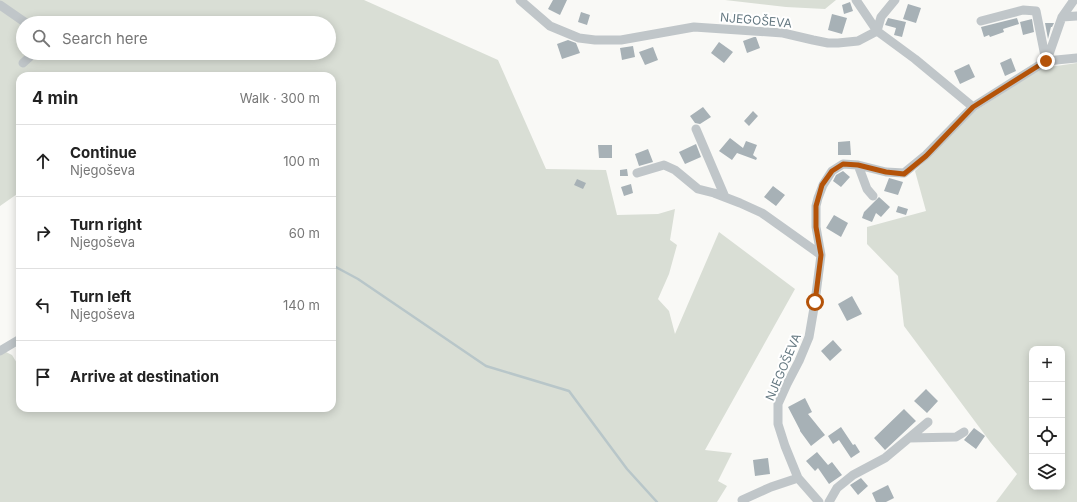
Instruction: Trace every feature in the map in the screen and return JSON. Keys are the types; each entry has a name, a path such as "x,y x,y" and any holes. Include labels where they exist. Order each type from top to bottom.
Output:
{"street":[{"name":"NJEGOŠEVA","path":"520,0 550,26 579,38 595,40 621,40 694,27 783,33 828,43 838,43 858,41 877,31"},
{"path":"856,0 877,31 915,59 973,107"},
{"path":"877,31 881,16 895,0"},
{"path":"1046,61 1062,17 1074,0"},
{"path":"0,5 16,16"},
{"path":"981,21 1023,10 1036,11 1046,61"},
{"path":"1062,17 1077,16"},
{"name":"NJEGOŠEVA","path":"819,502 798,478 778,424 778,404 809,337 821,255 816,227 816,206 822,185 832,171 843,164 858,165 886,172 904,174 926,156 973,107 1046,61 1077,58"},
{"path":"23,64 27,60"},
{"path":"696,129 725,197"},
{"path":"637,173 664,165 675,170 698,189 725,197 762,213 821,255"},
{"path":"858,165 867,189 873,196"},
{"path":"0,351 16,341"},
{"path":"829,502 837,488 885,458 928,422"},
{"path":"909,438 956,437 964,432"},
{"path":"742,500 771,487 798,478"}],"shaded area":[{"path":"0,0 364,0 498,60 546,169 606,170 617,215 658,214 675,209 670,240 677,245 669,274 658,299 669,311 675,334 719,232 795,289 705,450 732,453 718,481 727,486 717,502 0,502 0,349 12,355 16,362 16,412 336,412 336,72 16,72 16,195 0,206"},
{"path":"725,0 836,0 825,9 786,7"},
{"path":"1077,63 1077,502 996,502 1017,474 991,443 904,326 898,276 867,244 867,227 926,211 915,171 975,111 1042,68"}],"building":[{"path":"553,0 567,0 560,15 548,9"},
{"path":"850,2 853,11 844,14 842,5"},
{"path":"908,4 921,8 916,23 903,19"},
{"path":"581,12 590,15 587,25 578,22"},
{"path":"832,14 847,18 842,34 828,30"},
{"path":"888,18 906,22 902,37 894,35 896,28 885,25"},
{"path":"1017,18 1019,24 1003,29 1004,32 990,37 989,35 984,37 981,27"},
{"path":"1032,19 1034,32 1023,35 1020,22"},
{"path":"1045,23 1054,23 1051,27 1048,39"},
{"path":"756,37 760,48 747,53 743,41"},
{"path":"568,40 576,43 580,53 562,59 557,44"},
{"path":"719,42 733,52 724,63 711,53"},
{"path":"633,46 635,57 622,60 620,48"},
{"path":"653,47 658,60 645,65 639,52"},
{"path":"1011,58 1016,71 1005,76 1000,63"},
{"path":"969,64 975,77 960,84 954,71"},
{"path":"703,107 711,117 700,124 695,123 690,116"},
{"path":"753,111 758,116 749,126 744,121"},
{"path":"730,138 743,148 746,141 757,145 753,155 757,158 756,160 737,153 732,160 719,151"},
{"path":"850,141 851,155 838,155 838,142"},
{"path":"696,144 701,157 685,164 679,152"},
{"path":"598,145 612,145 612,158 599,158"},
{"path":"648,149 653,162 639,166 635,154"},
{"path":"627,169 628,176 620,176 620,170"},
{"path":"843,171 850,177 841,187 833,181 836,175"},
{"path":"889,178 903,182 898,195 884,191"},
{"path":"577,179 586,183 583,189 574,185"},
{"path":"631,184 633,193 624,196 621,187"},
{"path":"773,186 785,195 776,206 764,197"},
{"path":"879,197 890,207 881,217 876,213 872,222 862,218 864,212"},
{"path":"898,206 908,209 906,215 896,212"},
{"path":"834,215 848,223 841,237 826,228"},
{"path":"852,296 862,314 847,321 838,304"},
{"path":"833,340 842,350 830,361 821,351"},
{"path":"926,389 938,401 927,413 914,401"},
{"path":"805,398 812,412 808,414 825,435 811,446 800,431 788,407"},
{"path":"904,409 916,421 885,450 874,438"},
{"path":"841,427 853,445 855,444 860,452 851,458 839,440 833,444 828,436"},
{"path":"974,428 985,436 976,449 964,440"},
{"path":"817,452 828,465 832,462 842,475 829,484 818,468 815,471 806,461"},
{"path":"768,458 770,474 755,476 753,460"},
{"path":"861,478 868,486 858,495 850,485"},
{"path":"888,485 894,498 886,502 876,502 872,493"}],"waterway":[{"path":"336,267 358,279 486,366 569,391 627,469 657,502"}],"route":[{"path":"815,302 821,255 816,227 816,206 822,185 832,171 843,164 858,165 886,172 904,174 926,156 973,107 1046,61"}]}
